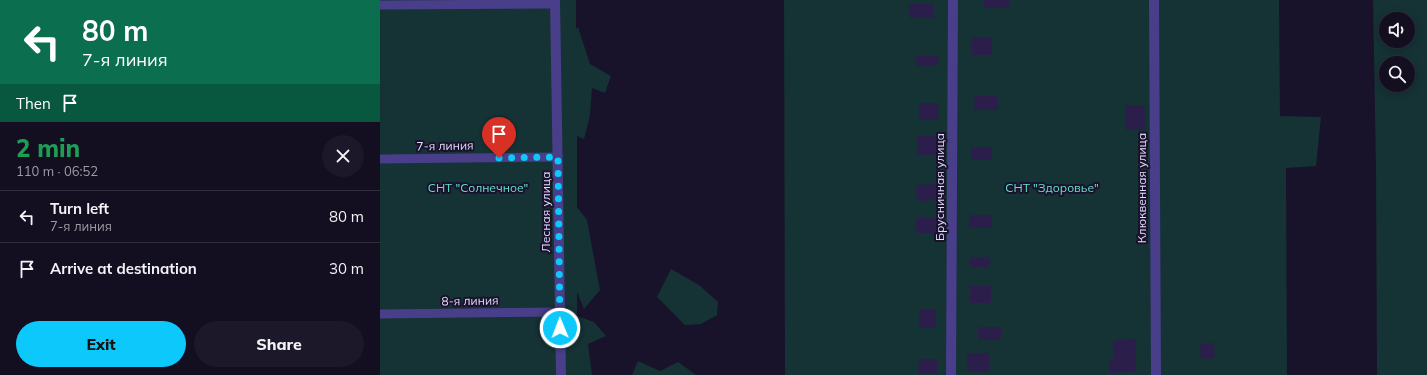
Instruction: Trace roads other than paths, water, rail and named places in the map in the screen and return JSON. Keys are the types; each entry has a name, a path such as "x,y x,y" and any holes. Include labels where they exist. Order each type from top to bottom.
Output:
{"street":[{"name":"Брусничная улица","path":"952,375 953,0"},
{"name":"Клюквенная улица","path":"1154,0 1156,375"},
{"name":"Лесная улица","path":"555,2 561,375"}],"lane":[{"path":"380,6 555,2"},
{"name":"7-я линия","path":"380,159 558,157"},
{"name":"8-я линия","path":"380,314 560,312"}],"park label":[{"name":"СНТ \"Солнечное\"","path":"478,188"},
{"name":"СНТ \"Здоровье\"","path":"1052,188"}]}
